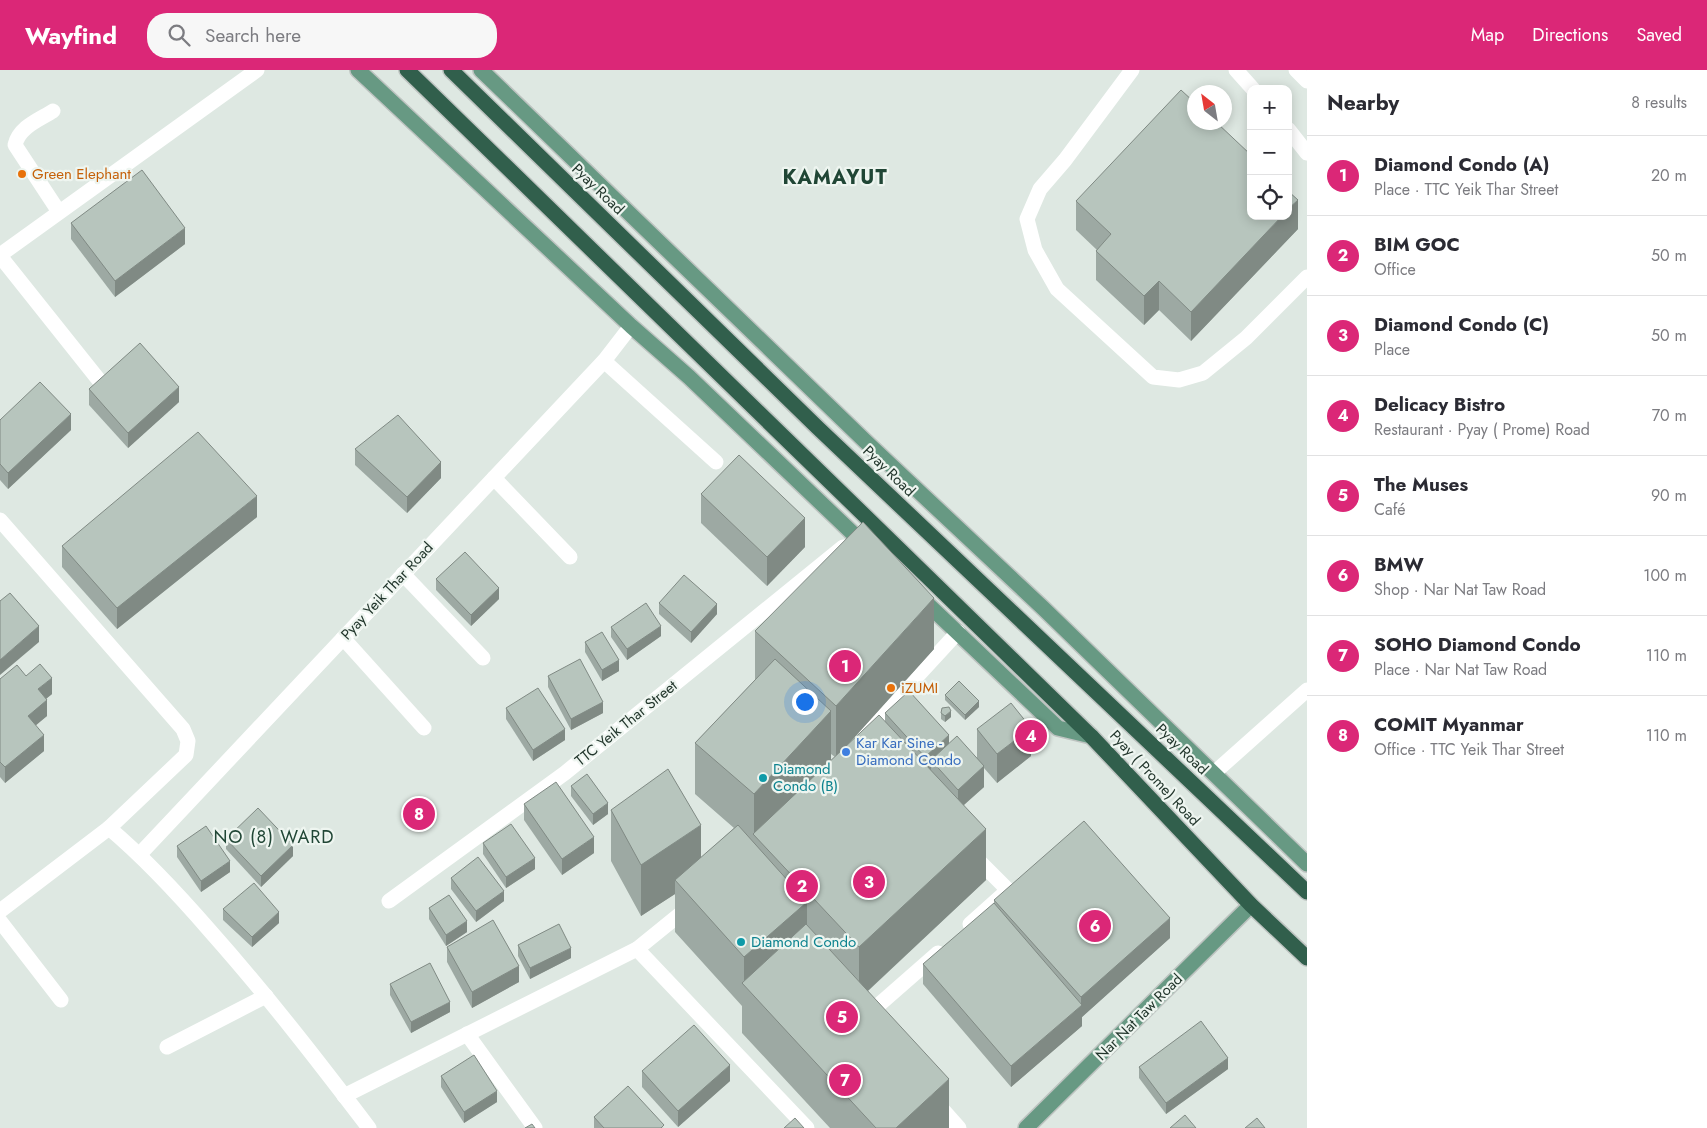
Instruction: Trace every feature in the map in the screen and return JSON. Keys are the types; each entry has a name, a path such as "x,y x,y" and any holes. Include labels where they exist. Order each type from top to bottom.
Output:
{"highway":[{"path":"406,70 1091,736"},
{"name":"Pyay Road","path":"451,70 825,434 1307,892"},
{"name":"Pyay ( Prome) Road","path":"1091,736 1251,904"},
{"path":"1251,904 1307,958"}],"main road":[{"path":"358,70 688,377 879,558"},
{"name":"Pyay Road","path":"481,70 865,441 1050,614 1307,864"},
{"path":"908,585 958,632"},
{"name":"Pyay ( Prome) Road","path":"958,632 1058,728 1091,736"},
{"name":"Nar Nat Taw Road","path":"1026,1128 1251,904"}],"street":[{"path":"102,384 0,255 257,70"},
{"path":"1132,70 1065,160 1040,189 1027,219 1035,250 1057,289 1153,377 1179,380 1203,373 1246,338 1307,277"},
{"path":"1236,70 1249,85"},
{"path":"1296,70 1307,81"},
{"path":"53,111 17,136 15,145 59,212"},
{"path":"1289,130 1307,153"},
{"name":"Pyay Yeik Thar Road","path":"140,854 604,361 631,326"},
{"path":"604,361 716,462"},
{"path":"494,478 570,556"},
{"path":"0,520 183,729 188,741 186,755 109,828 0,911"},
{"name":"TTC Yeik Thar Street","path":"389,901 566,773 825,560 857,538"},
{"path":"403,574 483,658"},
{"path":"860,744 958,632"},
{"path":"343,638 424,728"},
{"path":"1214,773 1307,690"},
{"path":"109,828 140,854 266,996 344,1096 363,1126"},
{"path":"877,1033 864,1018 1008,890 960,842"},
{"path":"344,1096 637,949 698,900"},
{"path":"0,921 61,1000"},
{"path":"637,949 806,1128"},
{"path":"167,1047 266,996"},
{"path":"467,1034 535,1128"},
{"path":"927,1091 959,1128"}],"building":[{"path":"1181,90 1187,96 1187,130 1224,130 1247,151 1247,220 1278,220 1191,312 1159,281 1144,296 1096,251 1111,234 1076,201"},
{"path":"142,170 185,228 115,281 71,223"},
{"path":"1292,195 1298,200 1292,205"},
{"path":"140,343 179,387 128,433 89,389"},
{"path":"40,382 71,414 8,473 0,464 0,420"},
{"path":"398,415 441,462 407,497 355,449"},
{"path":"198,432 257,496 117,608 62,546"},
{"path":"739,455 805,518 767,557 701,494"},
{"path":"863,522 934,598 836,706 755,631"},
{"path":"465,552 499,588 471,615 436,579"},
{"path":"684,575 717,604 691,632 659,603"},
{"path":"10,593 39,626 0,660 0,601"},
{"path":"646,603 661,626 627,649 611,627"},
{"path":"602,632 619,660 602,670 585,642"},
{"path":"580,659 603,702 571,719 548,676"},
{"path":"775,659 831,711 754,794 695,743"},
{"path":"40,664 52,678 38,689 47,700 28,716 44,735 5,767 0,762 0,679 17,665 26,676"},
{"path":"959,681 979,701 965,715 945,695"},
{"path":"538,688 565,729 533,750 506,708"},
{"path":"909,691 949,735 925,757 885,713"},
{"path":"1011,703 1031,728 997,754 977,729"},
{"path":"949,707 951,711 945,716 941,713 942,708"},
{"path":"879,715 986,829 859,947 753,834"},
{"path":"957,736 984,766 958,790 931,760"},
{"path":"668,769 701,825 641,865 611,810"},
{"path":"587,774 608,803 593,814 571,786"},
{"path":"556,782 594,837 562,859 524,804"},
{"path":"258,808 293,845 261,876 226,839"},
{"path":"1084,821 1170,918 1081,997 994,900"},
{"path":"511,824 535,858 506,877 483,843"},
{"path":"738,825 807,902 744,957 675,880"},
{"path":"206,826 230,861 201,881 177,846"},
{"path":"478,857 504,891 476,911 451,878"},
{"path":"254,883 279,912 252,937 223,909"},
{"path":"449,895 467,921 446,935 429,908"},
{"path":"994,903 1082,1005 1011,1066 923,964"},
{"path":"493,920 519,966 472,992 447,947"},
{"path":"559,924 571,948 530,968 518,945"},
{"path":"806,924 949,1079 896,1128 876,1128 742,983"},
{"path":"430,963 450,1002 411,1022 390,984"},
{"path":"1201,1021 1228,1058 1166,1103 1139,1067"},
{"path":"694,1025 730,1065 678,1111 642,1071"},
{"path":"474,1055 497,1091 464,1112 441,1076"},
{"path":"628,1086 664,1125 661,1128 604,1128 594,1117"},
{"path":"1185,1115 1196,1128 1170,1128"},
{"path":"795,1118 804,1128 784,1128"},
{"path":"1257,1118 1265,1128 1245,1128"},
{"path":"532,1124 535,1128 525,1128"}],"place":[{"name":"Green Elephant","path":"22,174"},
{"name":"Diamond Condo (A)","path":"845,666"},
{"name":"iZUMI","path":"891,688"},
{"name":"Delicacy Bistro","path":"1031,736"},
{"name":"Kar Kar Sine - Diamond Condo","path":"846,752"},
{"name":"Diamond Condo (B)","path":"763,778"},
{"name":"COMIT Myanmar","path":"419,814"},
{"name":"Diamond Condo (C)","path":"869,882"},
{"name":"BIM GOC","path":"802,886"},
{"name":"BMW","path":"1095,926"},
{"name":"Diamond Condo","path":"741,942"},
{"name":"The Muses","path":"842,1017"},
{"name":"SOHO Diamond Condo","path":"845,1080"}],"district":[{"name":"KAMAYUT","path":"835,177"},
{"name":"NO (8) WARD","path":"274,837"}]}
